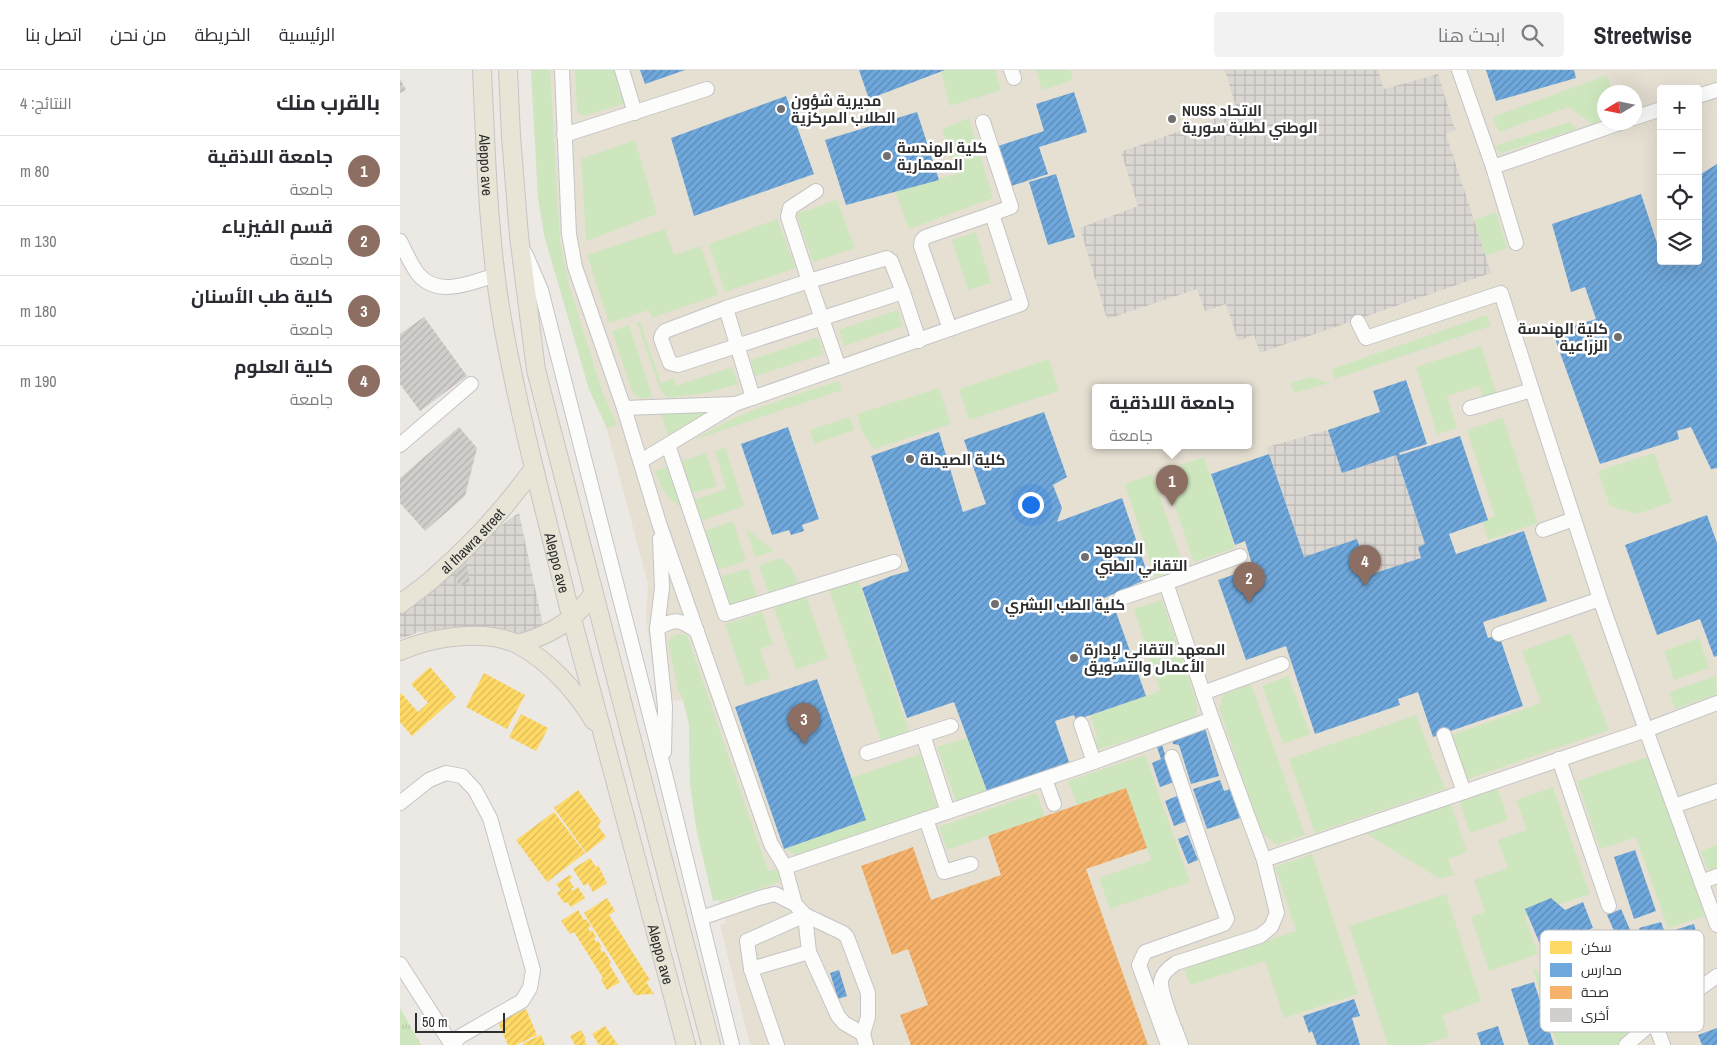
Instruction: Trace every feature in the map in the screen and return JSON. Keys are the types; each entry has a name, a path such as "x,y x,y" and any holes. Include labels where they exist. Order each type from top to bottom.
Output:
{"main road":[{"name":"Aleppo ave","path":"482,70 487,174 496,275 503,325 534,468 572,618 686,1045"},
{"name":"Aleppo ave","path":"508,70 518,236 536,370 711,1045"},
{"name":"al thawra street","path":"400,604 440,573 491,522 534,468"},
{"path":"518,644 547,635 572,618 594,594"},
{"path":"400,650 453,636 475,636 518,644 547,665 572,690 602,736"}],"street":[{"path":"562,70 569,234 575,268 624,408 659,523 771,844 785,867 795,904"},
{"path":"622,70 635,113"},
{"path":"1459,70 1493,167 1516,243"},
{"path":"564,135 707,89"},
{"path":"1702,95 1717,90"},
{"path":"1642,115 1657,110"},
{"path":"950,329 921,246 922,240 925,237 1011,207 983,122"},
{"path":"1493,167 1600,130"},
{"path":"816,191 790,208 788,217 839,368"},
{"path":"641,461 735,404 1021,304 992,214"},
{"path":"518,236 541,290 664,770 732,1045"},
{"path":"400,241 420,276 433,285 448,288 496,275"},
{"path":"903,292 678,366 670,363 661,339 665,331 726,308 887,258 903,292 918,341"},
{"path":"1358,322 1366,338 1501,293 1600,599 1717,925"},
{"path":"726,308 753,398"},
{"path":"400,445 471,384"},
{"path":"1470,408 1532,390"},
{"path":"624,408 735,404"},
{"path":"668,445 725,614 894,562"},
{"path":"1543,530 1574,519"},
{"path":"659,523 662,588 657,629 664,707 664,770"},
{"path":"1120,598 1240,556"},
{"path":"1166,583 1212,719 1264,860 1277,913 1272,928 1260,936 1176,963 1167,969 1161,980 1163,994 1181,1045"},
{"path":"1499,634 1600,599"},
{"path":"657,629 668,622 681,620 697,631"},
{"path":"1203,693 1282,664"},
{"path":"1264,860 1646,730 1717,703"},
{"path":"785,867 1094,762 1212,719"},
{"path":"1081,724 1094,762"},
{"path":"868,753 952,726"},
{"path":"923,735 948,812"},
{"path":"1444,735 1464,792"},
{"path":"1168,1045 1139,965 1142,956 1145,952 1224,924 1226,919 1172,757"},
{"path":"1559,760 1609,906"},
{"path":"400,803 429,780 446,773 462,776 475,790 490,818 533,970 530,988 522,1001 459,1036 452,1045 400,964"},
{"path":"1044,779 1054,804"},
{"path":"1674,806 1717,791"},
{"path":"926,819 944,872 971,864"},
{"path":"1701,882 1717,876"},
{"path":"701,918 775,894 795,904 805,915 843,933 847,936 868,992 868,1017 865,1040"},
{"path":"805,915 810,952 838,1016 865,1040"},
{"path":"777,1045 751,969 747,941 805,915"},
{"path":"751,969 810,952"},
{"path":"1704,985 1717,976"},
{"path":"1626,1045 1641,1032"},
{"path":"1658,1032 1663,1045"}],"shaded area":[{"path":"531,70 1717,70 1717,1045 750,1045 720,925 726,922 719,900 713,901 696,827 690,784 689,724 683,700 657,702 646,616 648,584 606,426 589,389 544,235 538,197"},
{"path":"1225,70 1378,70 1384,89 1438,74 1455,130 1446,134 1491,273 1260,353 1254,335 1238,341 1226,304 1205,311 1197,289 1107,319 1080,228 1138,206 1121,152 1237,111"},
{"path":"1328,430 1342,472 1396,455 1425,544 1418,547 1421,558 1369,575 1357,539 1304,557 1267,447"},
{"path":"519,513 544,630 512,637 445,630 419,632 400,639 400,613 508,520"}],"green space":[{"path":"531,70 550,70 560,242 570,288 601,388 617,425 607,428 589,389 544,235 538,197"},
{"path":"575,70 616,70 626,103 584,116 577,112"},
{"path":"946,70 995,70 1001,90 950,106 941,72"},
{"path":"1036,70 1070,70 1073,80 1042,90"},
{"path":"1607,75 1611,85 1597,85 1597,122 1592,124 1569,107 1499,132 1493,117"},
{"path":"969,118 993,198 909,229 895,192 956,174 942,129"},
{"path":"1570,122 1577,129 1501,153 1494,146"},
{"path":"635,140 657,214 586,241 581,159"},
{"path":"837,200 855,248 813,262 796,214"},
{"path":"1496,212 1507,248 1485,256 1474,220"},
{"path":"777,219 796,268 725,292 709,244"},
{"path":"665,229 674,255 701,246 718,295 652,318 649,310 609,323 587,255"},
{"path":"976,232 991,283 968,290 952,240"},
{"path":"898,310 903,326 844,346 839,330"},
{"path":"1487,315 1491,326 1335,379 1332,369"},
{"path":"640,322 661,383 674,378 676,386 732,367 738,384 706,393 668,398 660,390 637,323"},
{"path":"629,325 652,396 644,399 638,397 632,391 612,331"},
{"path":"818,337 824,354 755,376 751,360"},
{"path":"1481,346 1497,395 1484,399 1479,386 1447,396 1457,428 1437,434 1416,367"},
{"path":"1049,359 1059,391 969,420 959,389"},
{"path":"1311,377 1329,383 1294,393 1290,383"},
{"path":"839,381 842,390 694,440 746,413"},
{"path":"939,388 951,424 874,449 862,432 857,414"},
{"path":"715,410 668,435 661,414"},
{"path":"850,417 854,430 814,444 810,430"},
{"path":"1503,418 1538,523 1488,540 1482,521 1495,516 1467,430"},
{"path":"725,447 744,506 701,521 694,500 726,489 715,451"},
{"path":"706,453 717,486 692,493 682,461"},
{"path":"1654,453 1672,502 1637,514 1610,506 1598,471"},
{"path":"1204,457 1235,548 1194,562 1163,471"},
{"path":"671,466 685,509 666,494 655,471"},
{"path":"1152,474 1184,567 1155,577 1125,484"},
{"path":"733,521 746,561 717,570 704,531"},
{"path":"746,528 774,551 755,557"},
{"path":"780,558 791,567 798,583 768,592 759,565"},
{"path":"748,569 757,596 728,605 719,577"},
{"path":"858,579 910,734 882,744 829,589"},
{"path":"806,596 828,658 796,670 774,608"},
{"path":"1162,600 1198,706 1195,718 1094,751 1091,740 1098,738 1090,715 1160,691 1134,609"},
{"path":"762,612 773,644 760,649 770,678 746,686 725,624"},
{"path":"1571,633 1609,730 1465,780 1449,736 1541,703 1522,651"},
{"path":"678,634 687,635 768,871 776,869 782,881 720,902 718,900 713,901 696,827 690,784 689,724 678,689 668,643 671,637"},
{"path":"1699,638 1709,668 1674,680 1664,651"},
{"path":"1288,676 1310,734 1283,744 1262,686"},
{"path":"1716,676 1717,694 1675,709 1669,692"},
{"path":"1251,684 1305,835 1277,845 1261,832 1219,708 1224,694"},
{"path":"1416,715 1445,789 1315,833 1289,759"},
{"path":"967,738 987,791 956,801 937,747"},
{"path":"920,754 937,807 797,855 784,849 865,820 851,778"},
{"path":"1145,755 1190,882 1110,909 1099,878 1151,860 1126,788 1077,805 1068,781"},
{"path":"1650,756 1705,916 1668,928 1636,837 1600,849 1577,781"},
{"path":"1497,787 1508,820 1470,833 1459,800"},
{"path":"1553,787 1590,894 1525,916 1538,954 1489,971 1471,917 1485,912 1474,880 1508,868 1498,840 1527,830 1516,800"},
{"path":"1036,793 1045,816 947,850 939,827"},
{"path":"1451,804 1467,852 1448,859 1454,875 1440,879 1364,832"},
{"path":"1717,845 1717,871 1709,874 1701,851"},
{"path":"1312,854 1358,994 1284,1018 1265,961 1190,985 1184,968 1296,931 1275,867"},
{"path":"1446,894 1481,1001 1442,1015 1449,1037 1423,1045 1388,1045 1349,926"},
{"path":"1536,969 1540,979 1540,992 1533,970"},
{"path":"400,1008 421,1045 400,1045"},
{"path":"1553,1032 1631,1032 1621,1045 1557,1045"}],"building: سكن":[{"path":"430,667 456,697 412,736 400,722 400,695 401,693 418,712 428,703 411,684"},
{"path":"484,673 525,695 507,729 466,707"},
{"path":"521,714 548,728 536,751 509,737"},
{"path":"578,790 601,821 598,826 606,837 586,853 554,808"},
{"path":"554,812 585,853 547,882 516,840"},
{"path":"590,858 596,867 598,865 607,883 593,892 588,883 584,886 573,869"},
{"path":"570,875 572,878 569,880 574,887 571,889 572,891 578,887 585,898 571,907 567,902 564,903 557,893 561,890 556,884"},
{"path":"607,898 615,911 609,915 650,980 646,982 654,994 635,995 584,913"},
{"path":"578,910 584,920 586,919 591,926 588,928 590,932 592,930 596,937 594,939 602,947 600,948 602,952 604,951 611,962 609,964 620,982 607,990 601,980 603,978 574,932 570,934 561,921"},
{"path":"526,1009 537,1035 516,1045 508,1045 498,1022"},
{"path":"605,1026 618,1045 599,1045 592,1034"},
{"path":"581,1030 587,1045 575,1045 570,1036"},
{"path":"541,1035 545,1045 524,1045 523,1043"}],"building: مدارس":[{"path":"640,70 685,70 645,84"},
{"path":"859,70 945,70 869,99"},
{"path":"1486,70 1574,70 1576,78 1496,101"},
{"path":"1074,92 1087,132 1039,147 1048,174 1005,188 992,148 1044,131 1036,104"},
{"path":"786,96 814,174 694,216 671,138"},
{"name":"كلية الهندسة المعمارية","path":"917,112 939,180 846,205 825,140"},
{"path":"1717,164 1717,468 1711,469 1691,427 1677,431 1679,439 1600,464 1553,333 1596,319 1585,287 1571,292 1552,224 1641,194 1657,243 1657,265 1702,265 1702,173"},
{"path":"1056,174 1075,237 1048,245 1029,182"},
{"path":"1406,380 1427,444 1399,453 1400,455 1460,436 1488,520 1449,534 1456,554 1524,531 1547,601 1483,622 1488,638 1499,635 1523,706 1433,737 1418,692 1398,699 1400,705 1315,734 1286,646 1246,660 1218,580 1253,568 1245,541 1235,545 1211,474 1269,454 1304,557 1357,539 1369,575 1421,558 1418,547 1425,544 1396,455 1342,473 1328,430 1380,412 1373,391"},
{"path":"1044,412 1067,477 1053,485 1062,508 1057,522 1122,498 1149,578 1100,600 1107,617 1116,612 1146,696 1076,720 1074,715 1055,721 1069,762 987,791 954,702 907,718 862,588 909,571 871,456 939,432 963,512 986,504 964,440"},
{"path":"788,427 819,519 802,525 804,531 791,535 789,530 772,535 741,444"},
{"path":"1707,515 1717,543 1717,656 1714,657 1700,619 1657,635 1625,545"},
{"path":"817,679 866,820 784,849 735,707"},
{"path":"1205,728 1219,776 1191,784 1179,745 1173,744 1172,738"},
{"path":"1162,745 1174,782 1160,787 1152,763 1161,759 1157,747"},
{"path":"1220,780 1224,791 1230,789 1240,818 1207,829 1193,789"},
{"path":"1177,796 1187,821 1174,826 1165,801"},
{"path":"1188,835 1198,860 1188,864 1178,839"},
{"path":"1635,850 1656,911 1634,919 1614,857"},
{"path":"1551,898 1565,910 1583,902 1593,928 1588,930 1540,930 1540,944 1525,909"},
{"path":"1621,909 1630,930 1614,930 1607,915"},
{"path":"1661,922 1664,930 1640,930 1639,928"},
{"path":"1694,924 1696,930 1675,930"},
{"path":"839,970 847,996 838,999 830,973"},
{"path":"1534,982 1540,1001 1540,1032 1550,1032 1554,1045 1529,1045 1511,989"},
{"path":"1354,999 1360,1016 1352,1018 1360,1045 1317,1045 1312,1031 1309,1033 1303,1016"},
{"path":"1498,1026 1504,1045 1481,1045 1477,1033"},
{"path":"1717,1028 1717,1045 1702,1045 1698,1035"}],"building: صحة":[{"path":"1126,788 1147,848 1086,869 1148,1045 911,1045 900,1015 928,1005 908,949 892,955 861,866 913,847 931,900 1001,875 988,836"}],"building: أخرى":[{"path":"400,79 406,90 400,93"},
{"path":"424,317 467,376 420,411 400,384 400,334"},
{"path":"459,427 477,448 465,496 425,531 400,503 400,478"},
{"path":"466,563 470,583 458,586 454,565"}],"place":[{"name":"مديرية شؤون الطلاب المركزية","path":"781,109"},
{"name":"NUSS الاتحاد الوطني لطلبة سورية","path":"1172,119"},
{"name":"كلية الهندسة المعمارية","path":"887,156"},
{"name":"كلية الهندسة الزراعية","path":"1618,337"},
{"name":"كلية الصيدلة","path":"910,459"},
{"name":"جامعة اللاذقية","path":"1172,506"},
{"name":"المعهد التقاني الطبي","path":"1085,557"},
{"name":"كلية العلوم","path":"1365,586"},
{"name":"قسم الفيزياء","path":"1249,603"},
{"name":"كلية الطب البشري","path":"995,604"},
{"name":"المعهد التقاني لإدارة الأعمال والتسويق","path":"1074,658"},
{"name":"كلية طب الأسنان","path":"804,744"}]}
